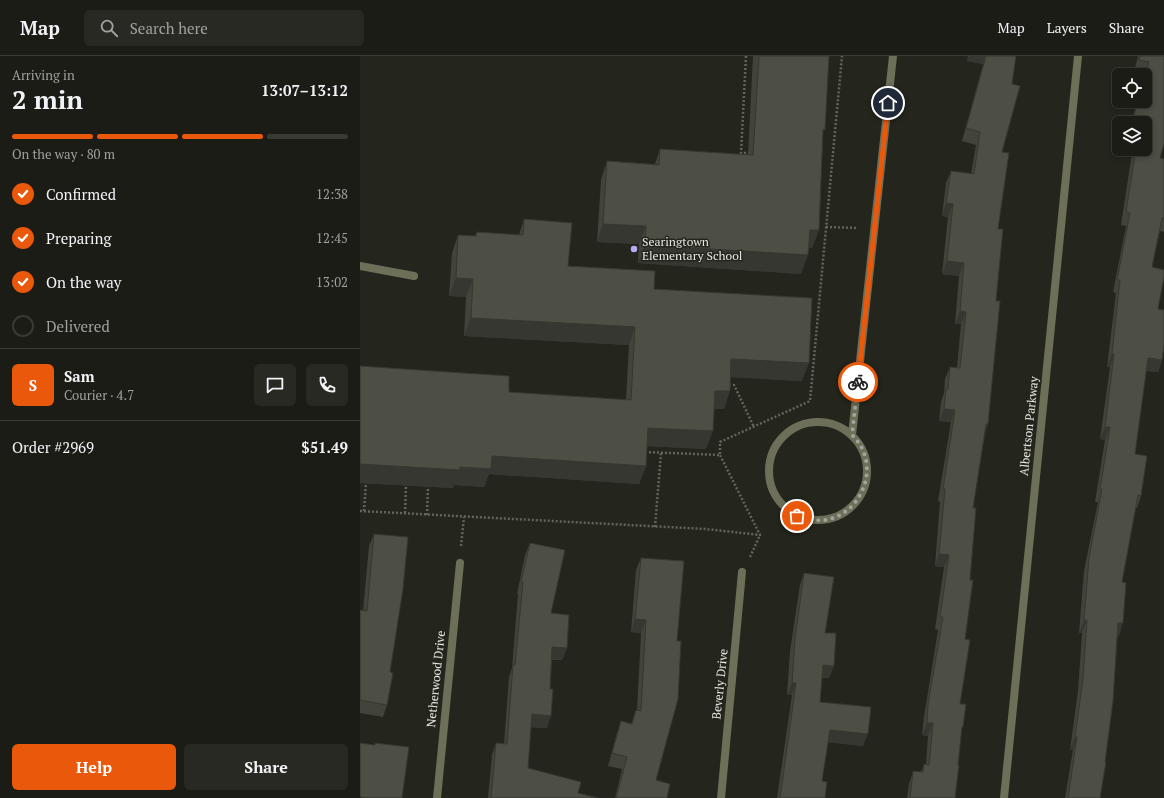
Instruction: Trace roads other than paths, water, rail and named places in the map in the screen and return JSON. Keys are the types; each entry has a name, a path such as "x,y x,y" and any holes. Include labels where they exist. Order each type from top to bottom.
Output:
{"street":[{"path":"852,435 893,56"},
{"name":"Albertson Parkway","path":"1004,798 1078,56"},
{"path":"360,266 414,276"},
{"path":"814,421 830,422 845,429 852,435 857,440 865,454 868,471 865,487 857,502 845,513 829,519 813,520 797,516 784,507 774,494 769,479 769,462 774,447 784,434 798,425 814,421"},
{"name":"Netherwood Drive","path":"436,798 460,563"},
{"name":"Beverly Drive","path":"721,798 742,572"}],"place":[{"name":"Searingtown Elementary School","path":"634,249"}]}
